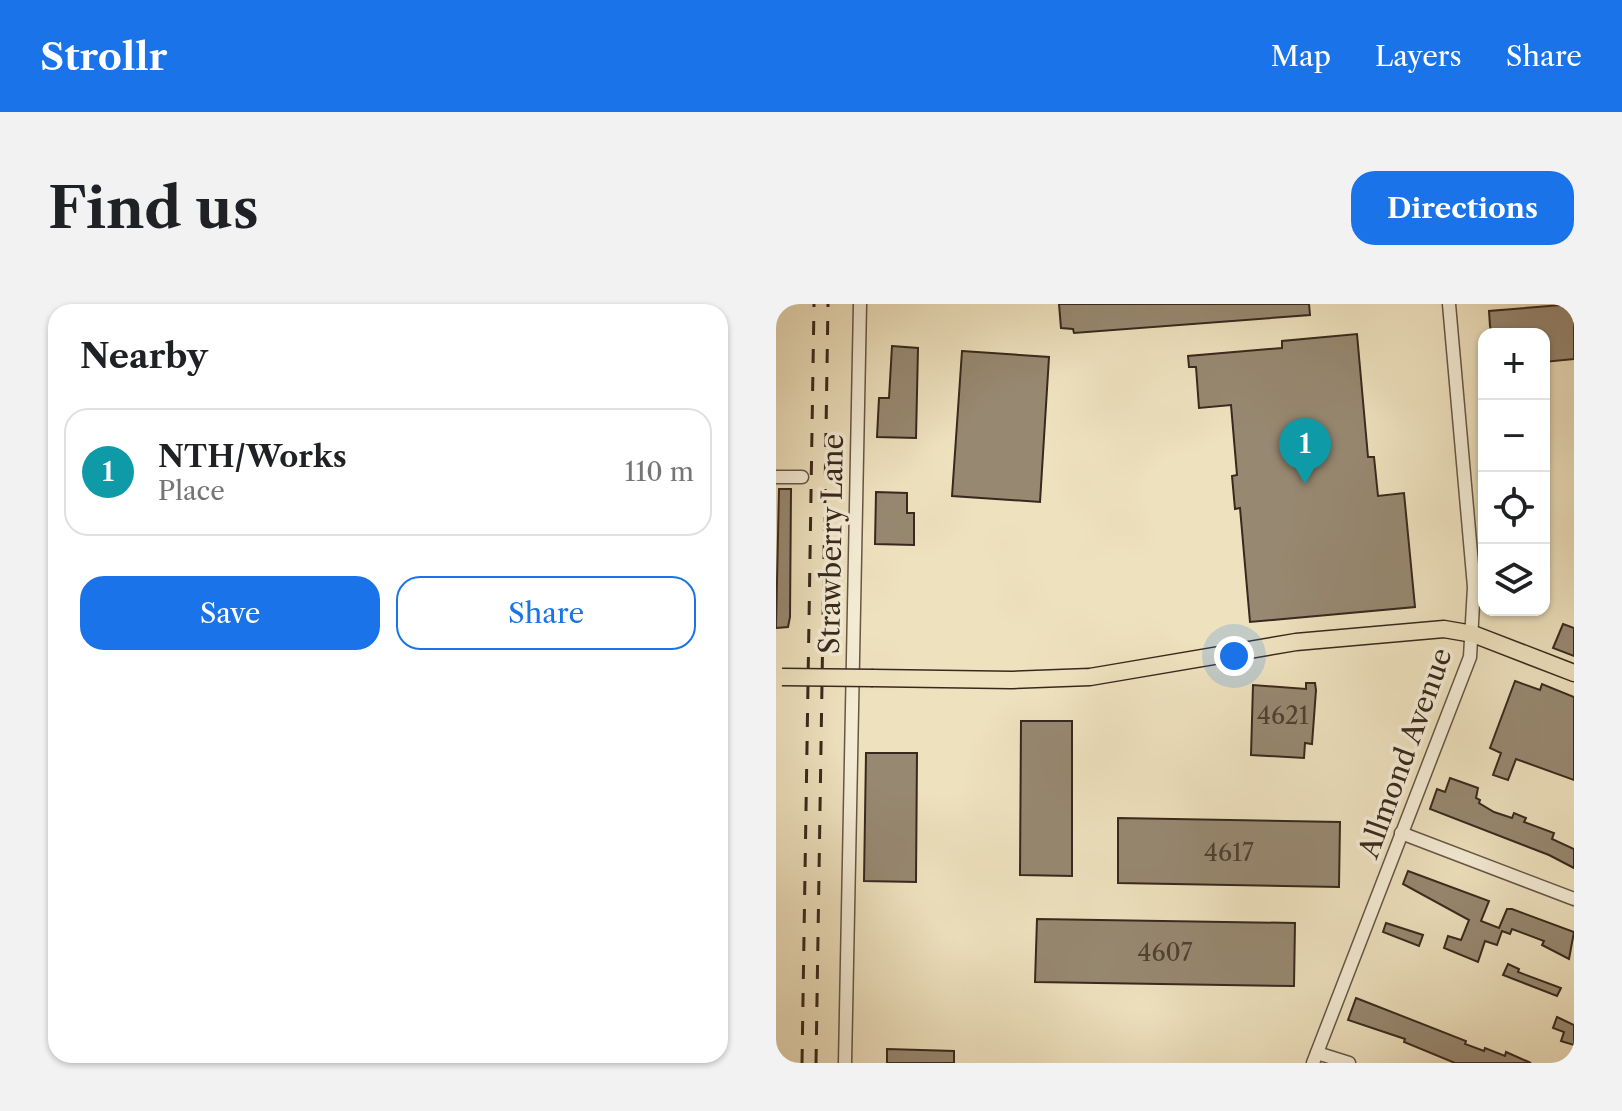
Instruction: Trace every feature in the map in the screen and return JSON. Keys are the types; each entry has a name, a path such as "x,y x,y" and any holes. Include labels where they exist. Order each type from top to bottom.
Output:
{"main road":[{"path":"779,677 1012,680 1090,677 1296,642 1444,629 1473,634 1574,673"}],"street":[{"name":"Strawberry Lane","path":"845,1063 860,304"},
{"name":"Allmond Avenue","path":"1315,1058 1470,657 1474,587 1449,304"},
{"path":"776,477 802,477"},
{"path":"1401,833 1574,899"},
{"path":"1315,1058 1349,1063"}],"building":[{"path":"1059,304 1309,304 1310,315 1074,333 1073,329 1061,328"},
{"path":"1574,304 1574,359 1550,361 1550,328 1490,328 1489,311"},
{"path":"1357,334 1368,457 1374,457 1378,496 1404,493 1415,607 1250,622 1240,508 1235,509 1232,476 1237,475 1231,405 1199,408 1196,367 1189,367 1188,356 1282,348 1282,341"},
{"path":"892,346 918,348 916,438 877,437 879,398 889,398"},
{"path":"962,351 1049,357 1040,502 952,496"},
{"path":"779,489 791,489 790,617 788,627 776,628"},
{"path":"876,492 907,493 907,513 914,513 914,545 875,544"},
{"path":"1563,624 1574,628 1574,656 1553,648"},
{"path":"1515,681 1540,690 1542,684 1574,697 1574,780 1516,759 1508,780 1493,775 1501,753 1490,748"},
{"path":"1306,683 1315,683 1316,690 1312,744 1305,743 1304,758 1251,755 1253,685 1306,689"},
{"path":"1021,721 1072,721 1072,876 1020,875"},
{"path":"866,753 917,753 916,882 864,881"},
{"path":"1450,778 1478,788 1476,798 1480,800 1479,803 1494,812 1512,818 1514,813 1526,818 1524,822 1554,833 1552,839 1574,849 1574,868 1549,855 1430,809 1437,789 1445,792"},
{"path":"1118,818 1340,822 1339,887 1118,883"},
{"path":"1408,871 1489,901 1481,921 1499,928 1507,909 1512,909 1574,932 1569,959 1542,945 1544,941 1512,929 1510,934 1502,931 1497,945 1485,941 1478,962 1444,948 1448,936 1461,940 1469,920 1403,884"},
{"path":"1037,919 1295,923 1294,986 1035,982"},
{"path":"1386,923 1423,935 1419,946 1383,932"},
{"path":"1508,964 1519,969 1518,972 1561,988 1557,996 1503,975"},
{"path":"1356,998 1466,1041 1465,1044 1505,1056 1506,1052 1531,1063 1455,1063 1404,1042 1405,1039 1348,1020"},
{"path":"1557,1017 1574,1025 1574,1045 1561,1041 1564,1032 1553,1028"},
{"path":"887,1049 954,1051 954,1063 887,1063"}],"railway":[{"path":"802,1063 814,304"},
{"path":"816,1063 828,304"}],"place":[{"name":"NTH/Works","path":"1305,484"}]}
